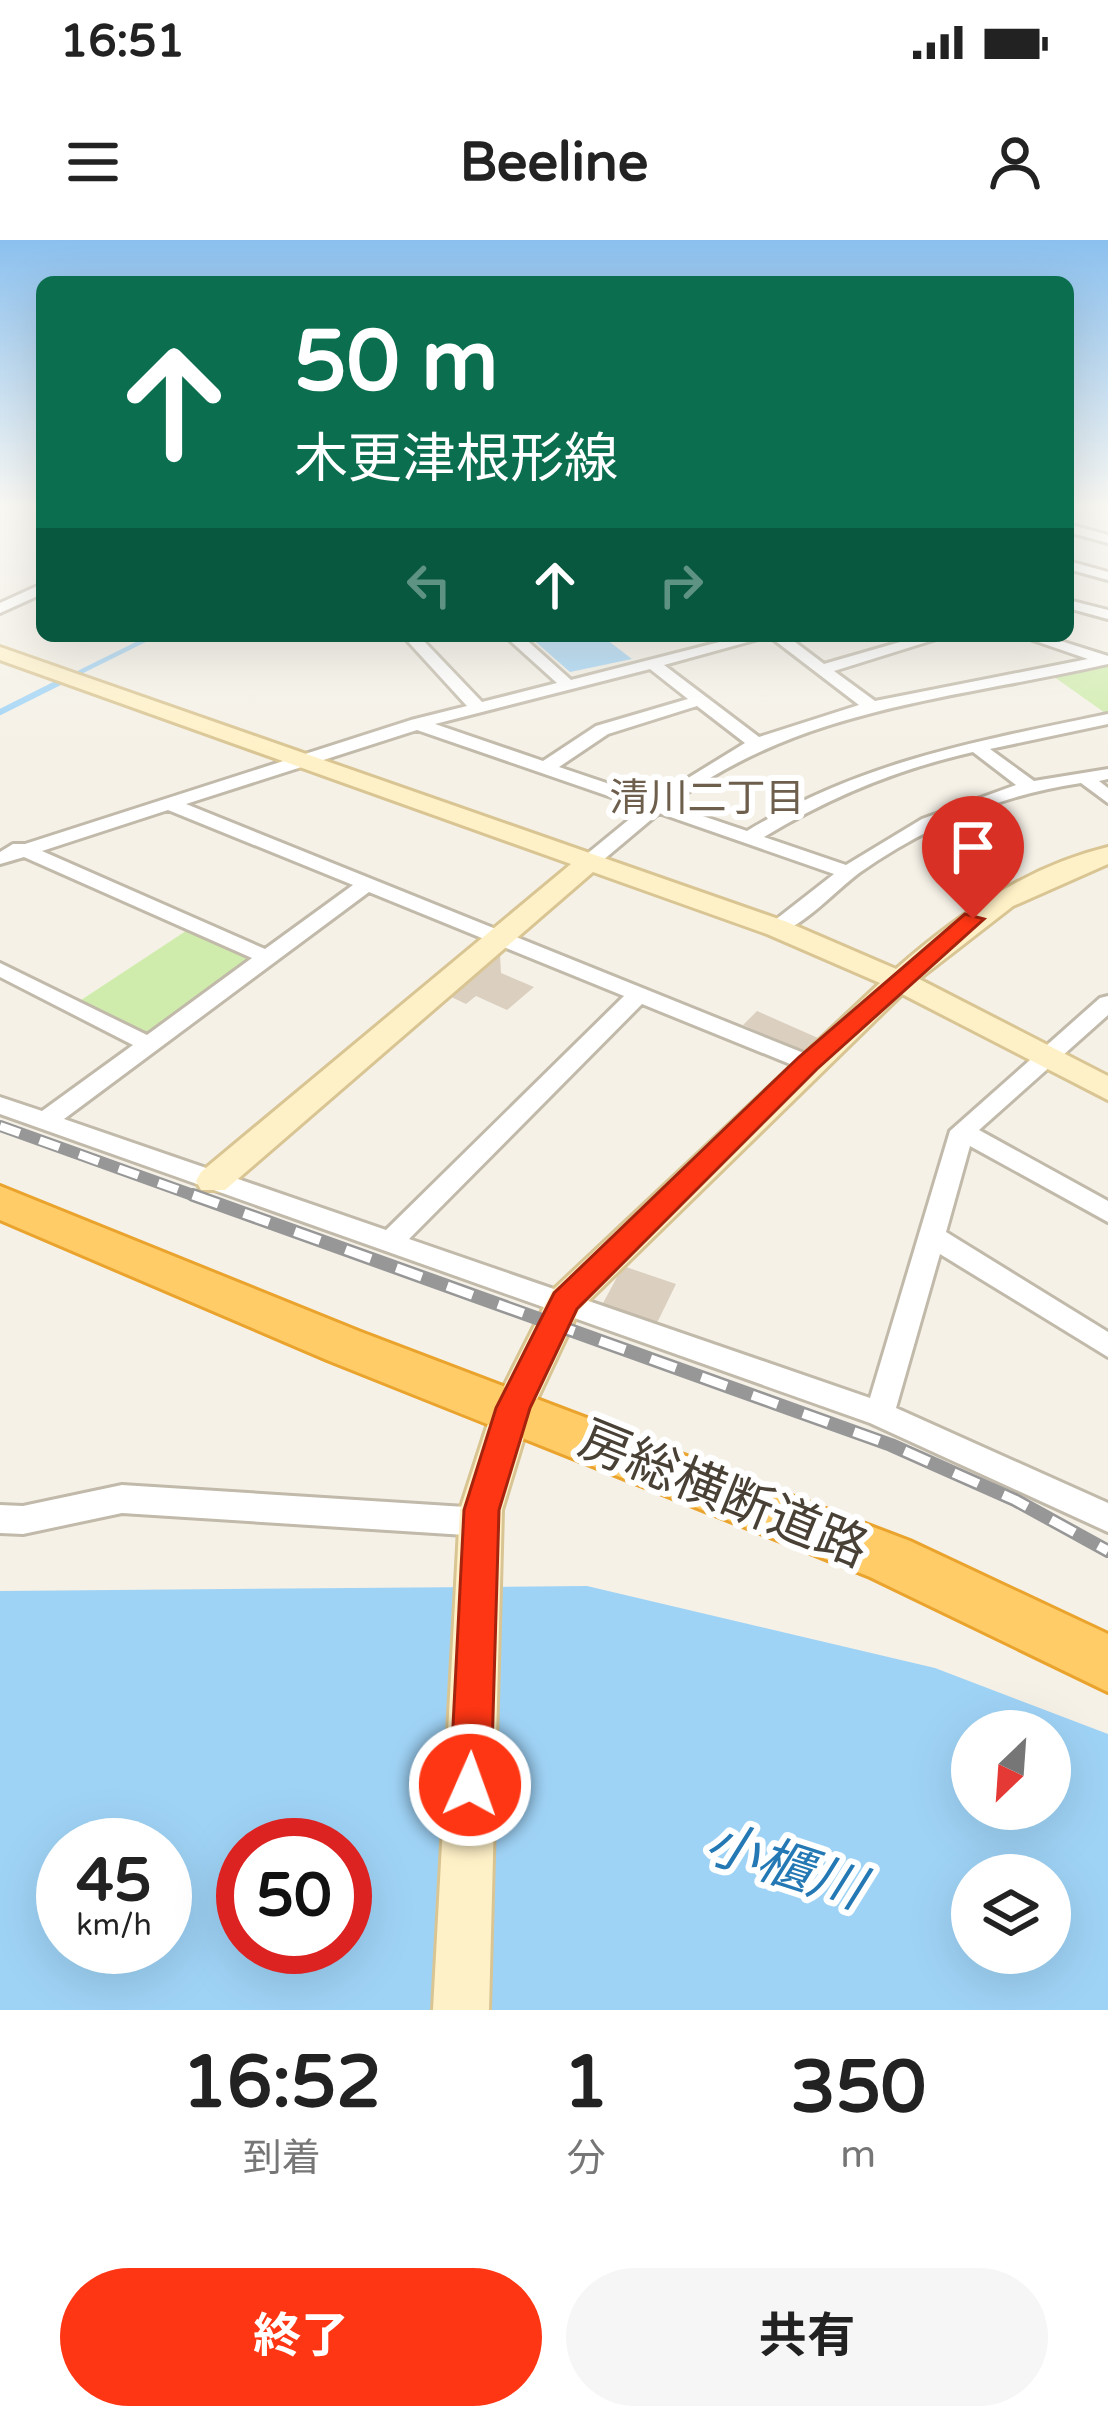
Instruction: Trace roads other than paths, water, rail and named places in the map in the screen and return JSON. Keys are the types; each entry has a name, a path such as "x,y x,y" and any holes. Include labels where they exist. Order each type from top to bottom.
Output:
{"highway":[{"name":"房総横断道路","path":"0,1202 344,1346 513,1408 890,1559 1108,1664"}],"street":[{"path":"0,609 36,591"},
{"path":"1074,606 1108,615"},
{"path":"416,642 477,707"},
{"path":"520,642 565,682"},
{"path":"10,853 417,724 565,682 735,642"},
{"path":"785,642 875,709"},
{"path":"822,669 917,642"},
{"path":"1048,642 1107,661"},
{"path":"0,652 777,928 900,981 1108,1089"},
{"path":"213,1181 655,806 758,744 875,709 1107,661"},
{"path":"650,662 758,744"},
{"path":"545,768 602,730 700,700"},
{"path":"749,838 840,784 974,746 1108,719"},
{"path":"417,724 845,871"},
{"path":"974,746 1030,787"},
{"path":"777,928 845,871 932,820 1030,787 1108,774"},
{"path":"1085,777 1108,798"},
{"path":"167,802 808,1063"},
{"path":"10,853 267,956"},
{"path":"461,2010 480,1541 513,1408 565,1301 808,1063 973,919 1024,886 1108,855"},
{"path":"45,1121 367,884"},
{"path":"0,969 146,1043"},
{"path":"390,1243 640,994"},
{"path":"880,1414 962,1131 1108,1003"},
{"path":"0,1105 880,1414 1108,1518"},
{"path":"962,1131 1108,1213"},
{"path":"931,1236 1108,1346"},
{"path":"0,1519 23,1520 122,1499 480,1541"}],"water":[{"path":"536,642 610,642 632,659 570,672"},
{"name":"小櫃川","path":"587,1586 935,1668 1045,1710 951,1710 951,1830 1071,1830 1071,1720 1108,1734 1108,2010 0,2010 0,1591"}],"waterway":[{"path":"54,685 141,642"},
{"path":"54,685 60,682"},
{"path":"0,712 54,685"}],"railway":[{"path":"0,1126 201,1198"},
{"path":"193,1195 891,1445 1015,1500 1108,1551"}],"district":[{"name":"清川二丁目","path":"707,797"}]}
